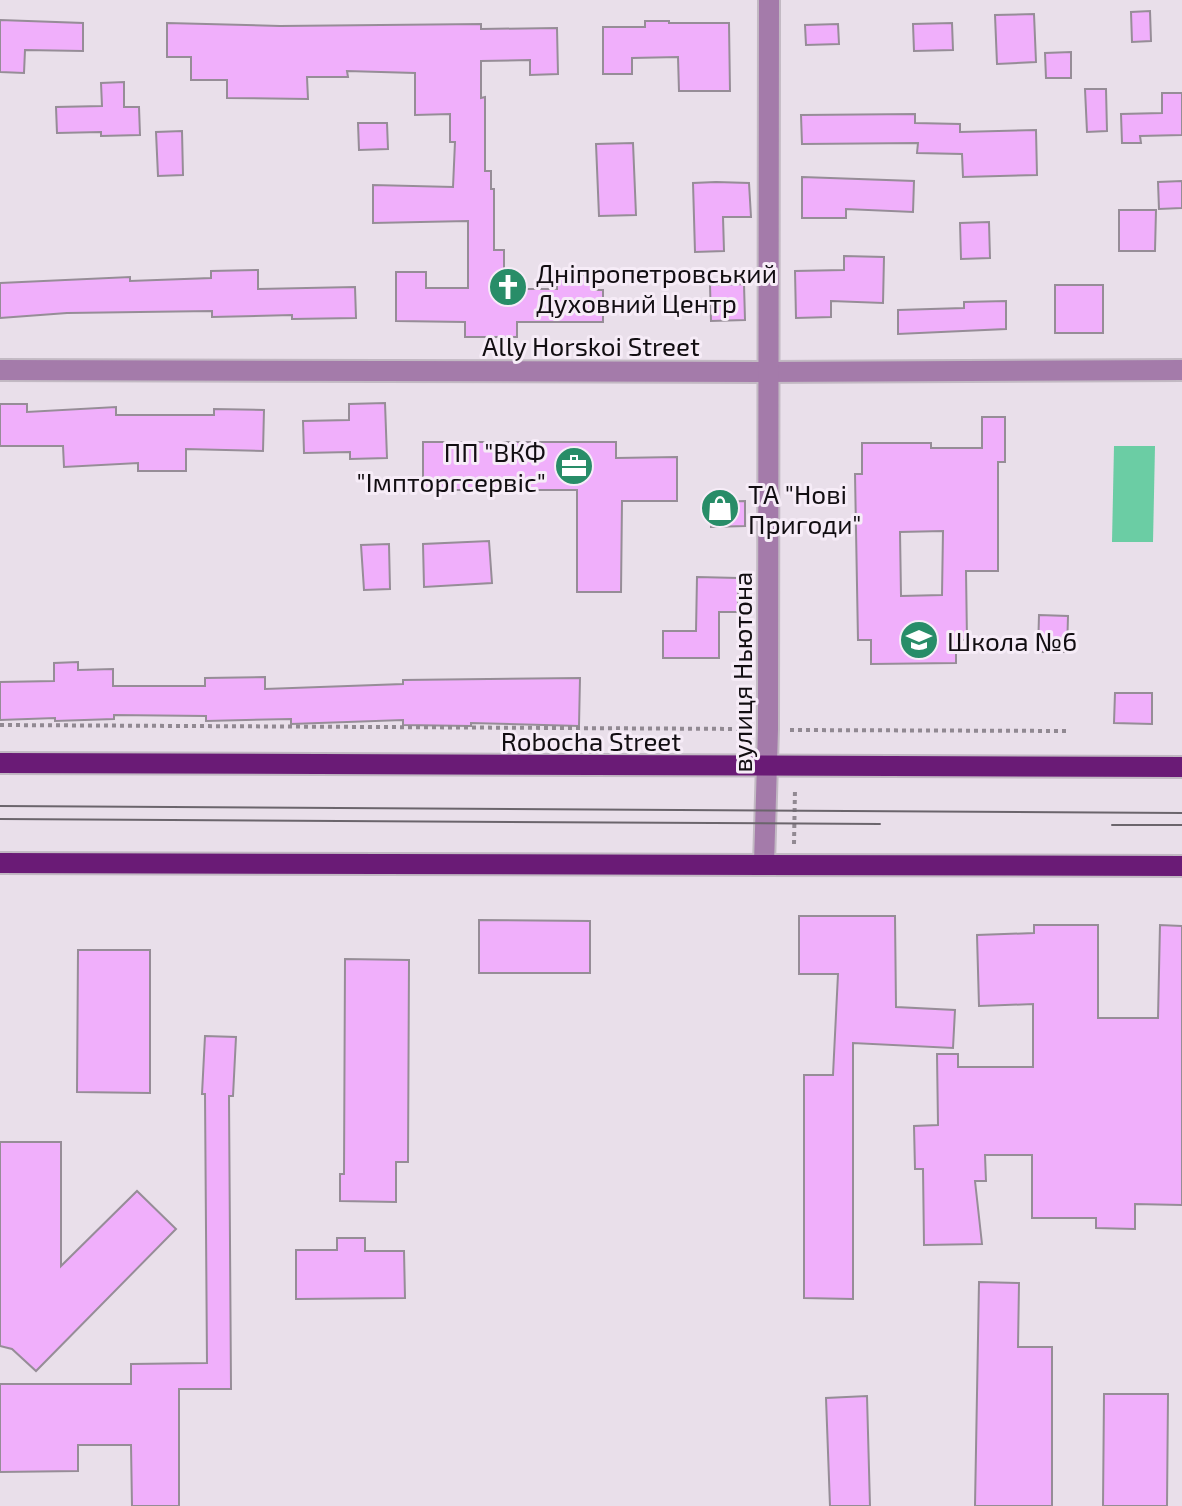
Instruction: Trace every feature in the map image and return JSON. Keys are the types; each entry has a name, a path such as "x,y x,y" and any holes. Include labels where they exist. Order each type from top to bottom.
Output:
{"main road":[{"name":"Robocha Street","path":"0,763 1182,767"},
{"path":"0,863 1182,866"}],"street":[{"name":"вулиця Ньютона","path":"764,864 768,729 769,0"},
{"name":"Ally Horskoi Street","path":"0,370 1182,370"}],"path":[{"path":"0,725 1069,731"},
{"path":"794,865 796,730"}],"green space":[{"path":"1114,446 1155,446 1153,542 1112,542"}],"building":[{"path":"1150,11 1151,41 1132,42 1131,12"},
{"path":"1034,14 1036,62 997,64 995,15"},
{"path":"0,20 83,23 83,51 25,50 24,73 0,72"},
{"path":"645,21 729,23 730,91 679,91 678,57 632,58 632,74 603,74 603,27 645,27"},
{"path":"167,23 280,26 481,24 481,29 557,28 558,74 530,75 530,60 481,61 481,98 485,97 485,171 491,171 491,189 494,189 494,250 504,250 504,289 557,289 557,275 596,275 596,290 603,290 603,322 517,322 517,337 465,337 465,322 396,321 396,272 426,272 426,288 468,288 468,221 373,223 373,185 453,187 455,142 450,142 450,114 415,115 415,73 347,71 348,77 307,77 308,99 227,98 227,80 191,80 191,57 167,57"},
{"path":"952,23 953,50 914,51 913,24"},
{"path":"838,24 839,44 806,45 805,25"},
{"path":"1071,52 1071,78 1046,78 1045,53"},
{"path":"124,82 124,107 139,107 140,135 57,133 56,107 102,106 101,83"},
{"path":"1085,89 1106,89 1107,131 1087,132"},
{"path":"1162,93 1182,93 1182,135 1140,136 1141,143 1122,143 1121,114 1162,113"},
{"path":"915,114 915,123 960,124 960,132 1036,130 1037,175 963,177 962,154 917,153 918,143 802,144 801,115"},
{"path":"358,123 387,123 388,149 359,150"},
{"path":"182,131 183,175 158,176 156,132"},
{"path":"633,143 636,215 599,216 596,144"},
{"path":"802,177 914,181 913,212 846,209 846,218 802,218"},
{"path":"1182,181 1182,208 1159,209 1158,182"},
{"path":"693,183 749,183 751,217 723,217 724,251 695,252"},
{"path":"1119,210 1156,210 1155,251 1119,251"},
{"path":"989,222 990,258 961,259 960,223"},
{"path":"844,256 884,257 883,303 831,301 831,317 796,318 795,271 844,270"},
{"path":"258,270 258,289 355,287 356,318 292,319 292,315 212,317 212,311 67,313 0,318 0,283 130,277 130,281 211,278 211,271"},
{"path":"744,284 745,320 711,321 710,285"},
{"path":"1055,285 1103,285 1103,333 1055,333"},
{"path":"1006,301 1006,329 898,334 898,310 964,308 964,302"},
{"path":"385,403 387,458 350,459 350,452 304,453 303,421 349,420 349,404"},
{"path":"0,404 27,404 27,412 116,407 116,415 214,415 214,409 264,410 263,451 186,449 186,471 138,471 138,463 64,467 63,446 0,446"},
{"path":"982,417 1005,417 1005,462 998,462 998,571 966,571 967,640 956,640 956,663 871,664 871,640 858,640 855,474 862,474 862,443 931,443 931,448 982,448","holes":["943,531 942,595 901,596 900,532"]},
{"path":"423,442 616,442 616,458 677,457 677,501 622,501 621,592 577,592 577,490 423,490"},
{"path":"745,501 745,526 711,527 711,502"},
{"path":"489,541 492,583 424,587 423,544"},
{"path":"389,544 390,589 364,590 361,545"},
{"path":"697,577 738,578 738,612 719,612 719,658 663,658 663,631 696,631"},
{"path":"1039,615 1068,616 1067,652 1038,652"},
{"path":"78,662 78,670 113,669 113,686 205,686 205,678 265,677 265,689 403,684 403,680 580,678 579,726 403,725 403,720 291,724 291,719 206,721 206,716 114,715 114,719 0,720 0,682 54,681 54,663"},
{"path":"1115,693 1152,693 1152,724 1114,723"},
{"path":"799,916 895,916 896,1007 955,1010 953,1048 853,1043 853,1299 804,1298 804,1075 833,1075 838,974 799,974"},
{"path":"479,920 590,921 590,973 479,973"},
{"path":"1034,925 1098,925 1098,1018 1158,1018 1160,925 1182,926 1182,1205 1135,1204 1135,1229 1096,1228 1096,1218 1032,1218 1032,1155 985,1155 986,1181 975,1181 982,1244 924,1245 923,1169 915,1169 914,1126 938,1125 937,1054 958,1054 958,1067 1033,1067 1033,1004 979,1006 977,935 1034,933"},
{"path":"78,950 150,950 150,1093 77,1092"},
{"path":"345,959 409,960 408,1162 396,1162 396,1202 340,1201 340,1174 344,1174"},
{"path":"205,1036 236,1037 233,1096 229,1096 231,1389 179,1389 179,1506 132,1506 131,1445 78,1445 78,1471 0,1472 0,1384 131,1384 131,1364 207,1363 205,1094 202,1094"},
{"path":"0,1142 61,1142 61,1266 137,1191 176,1229 36,1371 12,1349 0,1346"},
{"path":"337,1238 365,1238 365,1251 404,1251 405,1298 296,1299 296,1250 337,1250"},
{"path":"979,1282 1019,1283 1018,1347 1052,1347 1052,1506 975,1506"},
{"path":"1104,1394 1168,1394 1167,1506 1103,1506"},
{"path":"867,1396 870,1506 830,1506 826,1398"}],"tram line":[{"path":"0,806 1182,813"},
{"path":"0,819 880,824"},
{"path":"1112,825 1182,825"}],"place":[{"name":"Дніпропетровський Духовний Центр","path":"508,287"},
{"name":"ПП \"ВКФ \"Імпторгсервіс\"","path":"574,466"},
{"name":"ТА \"Нові Пригоди\"","path":"720,508"},
{"name":"Школа №6","path":"919,640"}]}
